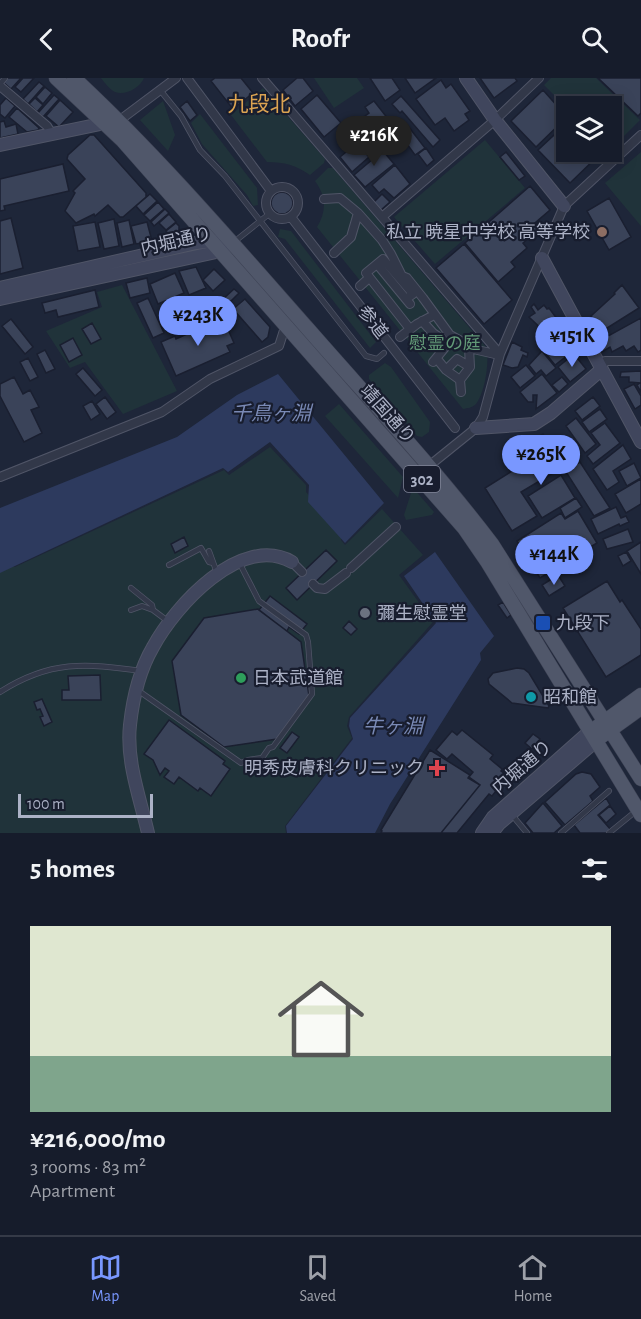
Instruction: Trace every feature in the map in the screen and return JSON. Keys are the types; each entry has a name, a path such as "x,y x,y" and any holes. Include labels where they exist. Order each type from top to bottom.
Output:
{"main road":[{"name":"靖国通り","path":"56,78 113,122 192,218 222,245 286,324 424,470 488,563 639,812"},
{"name":"靖国通り","path":"74,78 492,544 641,779"},
{"path":"593,736 641,695"},
{"path":"606,726 641,708"}],"street":[{"path":"0,145 113,122 176,78"},
{"path":"187,78 271,190"},
{"path":"262,78 499,355"},
{"path":"466,78 495,120 564,207"},
{"path":"382,217 495,120 539,78"},
{"path":"0,85 52,134"},
{"path":"424,470 476,428 483,417 499,355 564,207 641,135"},
{"path":"281,187 292,190 296,195 297,207 291,216 277,219 269,213 266,200 271,190 281,187"},
{"path":"324,199 340,198 358,213 382,240 392,254 402,276 423,298 450,335 451,340"},
{"path":"334,253 351,237 358,213"},
{"name":"参道","path":"291,216 455,428"},
{"path":"182,247 196,236 197,231 192,218"},
{"name":"内堀通り","path":"1,290 182,247 222,245"},
{"name":"内堀通り","path":"1,290 222,245"},
{"path":"542,258 641,442"},
{"path":"389,303 406,295 389,272 383,259 366,273 369,278 389,303 410,329"},
{"path":"360,286 369,278"},
{"path":"400,337 434,315"},
{"path":"422,321 433,333 469,348 499,355"},
{"path":"0,477 162,412 210,378 279,345 286,324"},
{"path":"451,340 435,360 460,380"},
{"path":"461,392 460,380 470,367 469,348"},
{"path":"446,370 457,359 470,367"},
{"path":"476,428 534,424 551,413 601,370 605,361 641,361"},
{"path":"313,584 320,589 328,589 396,527"},
{"path":"148,833 130,750 129,729 136,689 153,646 169,622 215,569 255,556 272,554 292,562 302,572"},
{"name":"内堀通り","path":"492,833 508,810 593,736"},
{"name":"内堀通り","path":"482,833 493,817 508,810"}],"lane":[{"path":"0,85 5,78"},
{"path":"160,90 181,116 200,150 225,176 366,356 377,359 384,353"},
{"path":"222,245 269,213"},
{"path":"169,565 201,548 208,562 215,569"},
{"path":"209,550 215,569"},
{"path":"136,689 242,763 262,758 269,748 273,747 312,694 308,642 306,635 260,601 239,562"},
{"path":"131,588 152,605 153,610"},
{"path":"131,610 142,606 153,610 169,622"},
{"path":"0,692 33,675 69,665 106,666 142,671"},
{"path":"561,833 609,790"},
{"path":"508,810 527,833"},
{"path":"609,833 639,812"}],"green space":[{"path":"101,78 144,78 132,90 119,93 111,89"},
{"path":"314,78 357,78 364,88 334,108"},
{"path":"551,78 596,78 615,96 556,97 544,85"},
{"path":"263,88 325,159 324,163 310,175 290,165 267,162 231,115"},
{"path":"163,101 175,135 168,151 140,120"},
{"path":"622,103 640,120 622,138"},
{"path":"200,114 257,188 258,205 253,206 247,195 202,144 191,123"},
{"path":"485,140 525,188 435,264 394,217"},
{"path":"641,152 641,226 605,183"},
{"name":"慰霊の庭","path":"328,168 333,168 486,347 486,376 479,399 473,406 463,409 317,227 324,204 315,181"},
{"path":"280,229 291,231 376,342 370,348 285,239 278,237"},
{"path":"122,285 177,391 123,414 85,362 70,368 46,331 102,307 97,292"},
{"path":"385,363 391,367 430,422 429,432 422,437 417,436 369,379 369,375"},
{"path":"339,404 403,477 398,498 325,416"},
{"path":"270,447 306,485 306,492 343,532 341,540 345,545 382,509 423,555 399,575 433,622 349,717 347,726 352,738 285,826 286,833 0,833 0,562 15,567 224,470 229,475"},
{"path":"414,489 434,512 432,515 406,520 404,515"}],"water":[{"name":"千鳥ヶ淵","path":"278,374 384,503 345,543 308,502 309,485 270,442 228,472 223,468 0,573 0,508 177,437 237,395"},
{"name":"牛ヶ淵","path":"435,552 494,636 480,653 481,660 390,804 375,833 287,833 286,826 353,739 349,726 350,718 436,623 404,576"}],"building":[{"path":"7,78 21,78 11,89 3,82"},
{"path":"23,78 34,78 21,92 15,87"},
{"path":"215,78 241,78 253,93 233,109 211,81"},
{"path":"297,78 303,78 313,91 295,106 283,90"},
{"path":"370,78 392,78 400,90 385,101"},
{"path":"405,78 436,78 415,93"},
{"path":"480,78 515,78 517,81 494,98"},
{"path":"598,78 641,78 641,113 638,116 622,101 622,96 617,96"},
{"path":"441,80 446,88 451,84 470,111 465,114 469,120 454,131 445,118 435,125 416,99"},
{"path":"39,82 44,86 28,104 23,99"},
{"path":"45,87 52,93 43,104 36,97"},
{"path":"543,90 556,105 556,128 536,147 511,121"},
{"path":"54,95 59,99 43,117 38,113"},
{"path":"317,95 341,123 324,137 301,109"},
{"path":"401,96 440,140 433,147 402,111 400,113 392,104"},
{"path":"6,98 15,106 5,118 0,114 0,105"},
{"path":"35,98 43,105 37,112 29,104"},
{"path":"60,100 73,112 59,127 46,116"},
{"path":"187,101 197,115 190,121 180,107"},
{"path":"374,101 396,129 371,148 356,128 363,122 361,119 369,113 365,107"},
{"path":"17,108 39,128 38,130 27,132 9,117"},
{"path":"4,121 6,127 16,124 18,134 0,138 0,122"},
{"path":"408,126 425,148 415,155 399,133"},
{"path":"556,133 556,162 592,162 570,183 538,150"},
{"path":"90,135 94,135 146,193 146,197 123,217 120,217 108,205 95,216 94,214 76,223 65,211 75,193 73,191 85,179 67,159 68,155"},
{"path":"357,143 369,157 352,172 340,157"},
{"path":"379,146 394,164 365,187 354,175 373,159 369,154"},
{"path":"426,148 434,160 427,166 418,154"},
{"path":"506,152 525,176 519,180 500,157"},
{"path":"63,164 69,191 4,206 5,210 0,211 0,179"},
{"path":"395,165 410,184 394,198 384,189 379,193 372,185"},
{"path":"530,186 550,210 535,223 539,229 523,243 527,248 511,262 515,267 498,282 465,243"},
{"path":"282,192 290,195 293,203 290,211 282,214 274,211 271,203 274,195"},
{"path":"150,194 157,201 143,214 136,206"},
{"path":"382,194 390,202 381,210 374,202"},
{"path":"609,198 631,237 609,250 587,211"},
{"path":"158,202 164,209 150,221 144,215"},
{"path":"165,209 169,213 154,226 151,222"},
{"path":"169,214 176,222 166,230 159,223"},
{"path":"11,218 23,268 0,274 0,221"},
{"path":"114,219 119,246 104,249 98,223"},
{"path":"129,220 134,244 122,247 117,223"},
{"path":"95,222 100,247 78,251 73,226"},
{"path":"147,222 152,241 136,244 131,226"},
{"path":"176,223 179,226 179,234 170,236 166,231"},
{"path":"464,244 512,300 484,324 436,268"},
{"path":"196,267 206,288 189,295 179,271"},
{"path":"214,269 225,280 213,291 203,280"},
{"path":"175,273 184,293 158,304 150,284"},
{"path":"147,278 150,293 130,298 126,283"},
{"path":"622,285 639,308 604,330 591,316"},
{"path":"234,289 239,293 227,305 222,300"},
{"path":"95,290 99,307 58,317 56,310 45,313 42,303"},
{"path":"148,298 164,333 153,338 137,303"},
{"path":"187,298 192,307 180,312 181,315 169,321 163,308"},
{"path":"245,299 270,327 268,337 262,342 233,309"},
{"path":"534,304 538,310 544,305 547,309 549,308 560,323 561,326 549,336 529,317 535,313 531,307"},
{"path":"223,318 234,343 227,346 230,352 176,376 161,342 175,336 176,339"},
{"path":"591,318 600,328 595,333 586,322"},
{"path":"641,318 641,350 638,352 634,346 626,351 623,346 612,352 610,347 602,352 597,342"},
{"path":"11,319 33,347 25,354 2,326"},
{"path":"92,323 101,339 91,344 82,329"},
{"path":"559,336 572,352 555,365 542,349"},
{"path":"73,338 82,355 69,362 60,345"},
{"path":"512,342 528,353 527,357 523,355 518,367 512,368 503,365"},
{"path":"45,350 55,369 46,373 37,354"},
{"path":"542,351 556,368 546,376 541,370 536,374 529,365"},
{"path":"574,354 586,369 570,382 558,367"},
{"path":"28,358 38,377 30,381 20,362"},
{"path":"526,365 535,376 520,388 511,377"},
{"path":"83,368 102,390 95,396 76,374"},
{"path":"641,371 641,392 637,385 640,383 629,382 629,377 620,377 621,372"},
{"path":"542,374 557,393 536,409 537,395 533,395 533,402 528,402 520,392"},
{"path":"14,377 23,394 30,390 39,407 31,410 42,433 24,442 0,396 0,384"},
{"path":"562,377 568,384 559,392 552,385"},
{"path":"634,384 641,396 641,405 635,409 624,389"},
{"path":"105,397 116,412 107,419 96,404"},
{"path":"593,397 600,406 582,420 575,411"},
{"path":"92,401 100,414 91,420 83,406"},
{"path":"600,409 607,419 589,432 582,422"},
{"path":"576,418 596,444 585,453 566,426"},
{"path":"605,423 620,443 593,464 587,456 600,445 591,433"},
{"path":"543,434 547,441 527,453 522,446"},
{"path":"559,442 575,465 580,462 610,508 594,516 563,467 521,492 537,516 512,531 485,488"},
{"path":"623,445 631,459 613,471 619,482 607,490 593,469"},
{"path":"634,463 641,478 627,486 619,471"},
{"path":"561,475 575,498 542,518 528,496"},
{"path":"641,479 641,504 626,513 615,494"},
{"path":"576,498 582,507 565,518 560,508"},
{"path":"616,507 621,518 626,516 629,522 598,534 591,519"},
{"path":"578,511 597,543 540,578 517,541 561,513 565,519"},
{"path":"628,529 633,542 607,549 603,539"},
{"path":"184,537 188,546 175,553 171,544"},
{"path":"641,542 641,574 627,551"},
{"path":"326,550 337,561 297,600 286,588"},
{"path":"626,552 631,561 623,566 618,556"},
{"path":"558,575 565,586 549,596 542,585"},
{"path":"607,581 641,629 641,655 606,677 563,608"},
{"path":"270,596 307,624 299,634 289,627 287,631 259,610"},
{"path":"503,602 511,615 507,618 498,605"},
{"name":"日本武道館","path":"258,609 301,642 309,696 277,739 224,747 181,715 172,661 204,618"},
{"path":"349,621 357,629 351,635 343,628"},
{"path":"517,668 529,673 549,706 548,708 512,703 489,684 488,679 493,673"},
{"path":"100,675 101,700 62,700 62,690 69,690 68,676"},
{"path":"42,699 52,722 44,726 40,717 43,716 40,709 37,710 34,702"},
{"path":"169,720 225,761 223,764 230,769 211,796 200,788 198,791 179,777 174,784 164,777 169,771 165,768 160,775 153,760 144,754"},
{"path":"462,730 493,755 490,759 508,776 492,796 489,794 457,833 441,833 480,785 469,777 473,772 452,754 447,759 436,750 452,731 457,735"},
{"path":"292,732 299,737 287,753 280,748"},
{"path":"533,734 540,739 532,749 525,743"},
{"path":"430,750 470,775 468,778 480,785 441,833 381,833 381,830"},
{"path":"582,772 591,774 600,787 590,796 593,801 565,825 545,802 576,774"},
{"path":"606,798 610,805 598,815 611,830 606,833 580,833 574,825"},
{"path":"543,803 562,826 554,833 533,833 525,823"},
{"path":"610,806 616,814 606,823 599,815"}],"place":[{"name":"私立 暁星中学校 高等学校","path":"602,232"},
{"name":"彌生慰霊堂","path":"365,613"},
{"name":"九段下","path":"543,623"},
{"name":"日本武道館","path":"241,678"},
{"name":"昭和館","path":"531,697"},
{"name":"明秀皮膚科クリニック","path":"437,768"}],"district":[{"name":"九段北","path":"259,104"}]}
